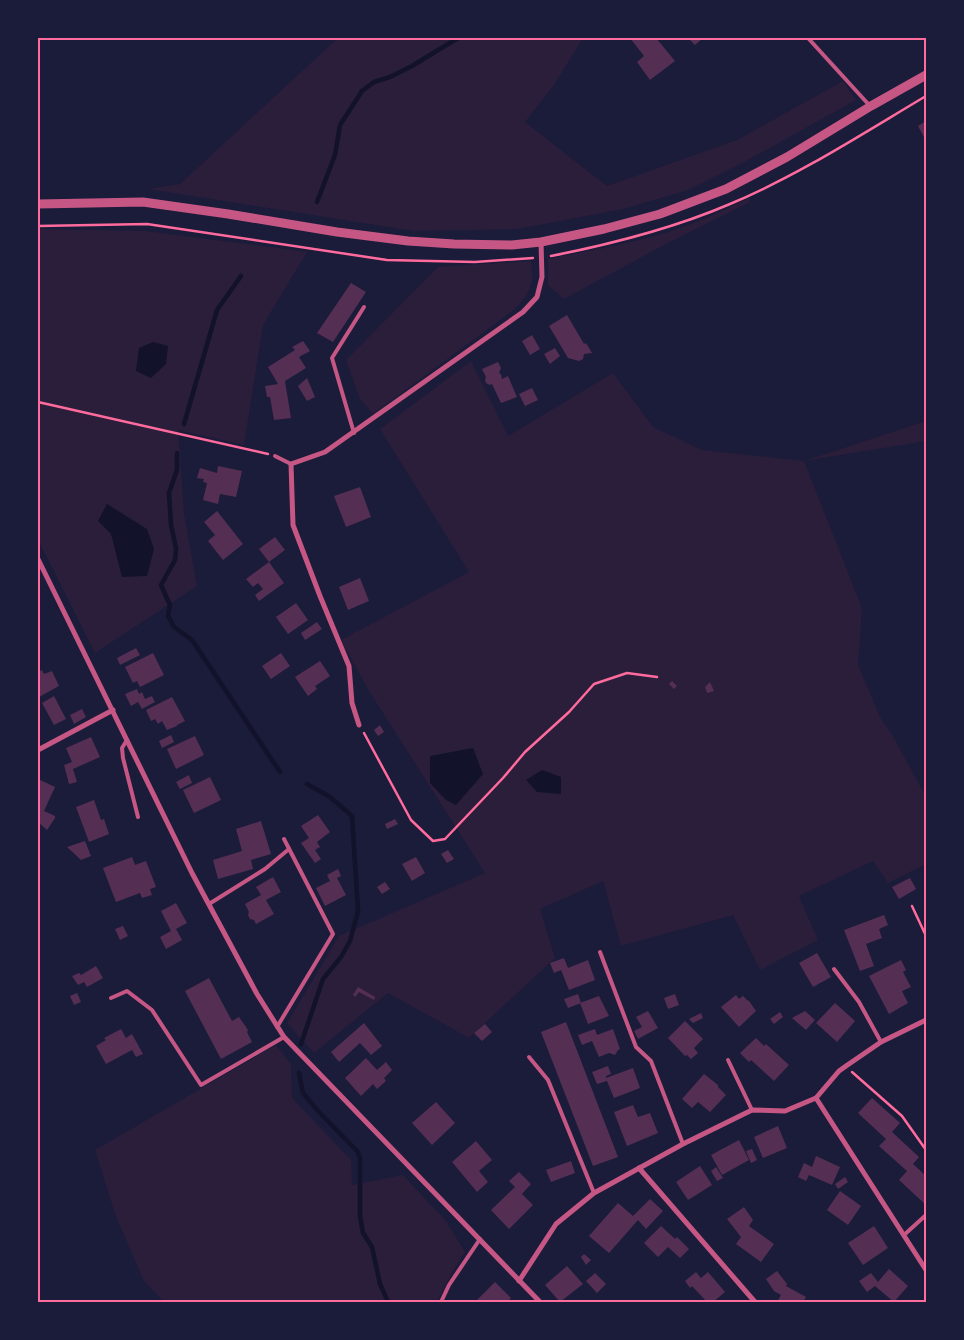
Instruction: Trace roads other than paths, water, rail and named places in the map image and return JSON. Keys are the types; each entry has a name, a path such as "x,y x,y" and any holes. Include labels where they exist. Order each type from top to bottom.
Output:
{"street":[{"path":"38,204 143,202 408,241 512,245 541,242 604,230 660,214 726,190 787,157 926,75"},
{"path":"359,724 352,703 349,666 293,525 291,464 324,452 354,433 523,312 537,297 542,277 541,242"},
{"path":"38,558 209,904 257,994 284,1037 540,1302"},
{"path":"38,750 113,710"},
{"path":"519,1281 556,1224 594,1193 682,1144 752,1110 785,1111 816,1098 839,1071 846,1066 881,1042 926,1020"},
{"path":"816,1098 926,1270"},
{"path":"638,1168 755,1302"}],"lane":[{"path":"808,38 871,106"},
{"path":"354,433 332,358 364,307"},
{"path":"275,456 291,464"},
{"path":"128,740 122,748 122,758 138,817"},
{"path":"278,1027 333,934 284,838"},
{"path":"209,904 265,869 289,849"},
{"path":"600,952 636,1047 651,1061 682,1144"},
{"path":"834,969 859,1002 881,1042"},
{"path":"111,998 127,990 152,1010 201,1085 284,1037"},
{"path":"529,1057 548,1080 594,1193"},
{"path":"728,1060 752,1110"},
{"path":"904,1235 926,1215"},
{"path":"441,1302 449,1285 480,1239"}],"waterway":[{"path":"317,202 335,155 340,125 362,91 374,82 390,77 412,66 458,38"},
{"path":"184,424 217,310 241,276"},
{"path":"177,453 177,470 169,493 171,525 176,548 175,560 161,585 170,605 168,616 174,627 192,640 280,772"},
{"path":"301,1044 323,979 341,957 350,941 358,911 352,816 330,797 307,784"},
{"path":"299,1073 303,1093 358,1152 360,1159 360,1216 363,1233 372,1247 380,1284 388,1302"}]}
